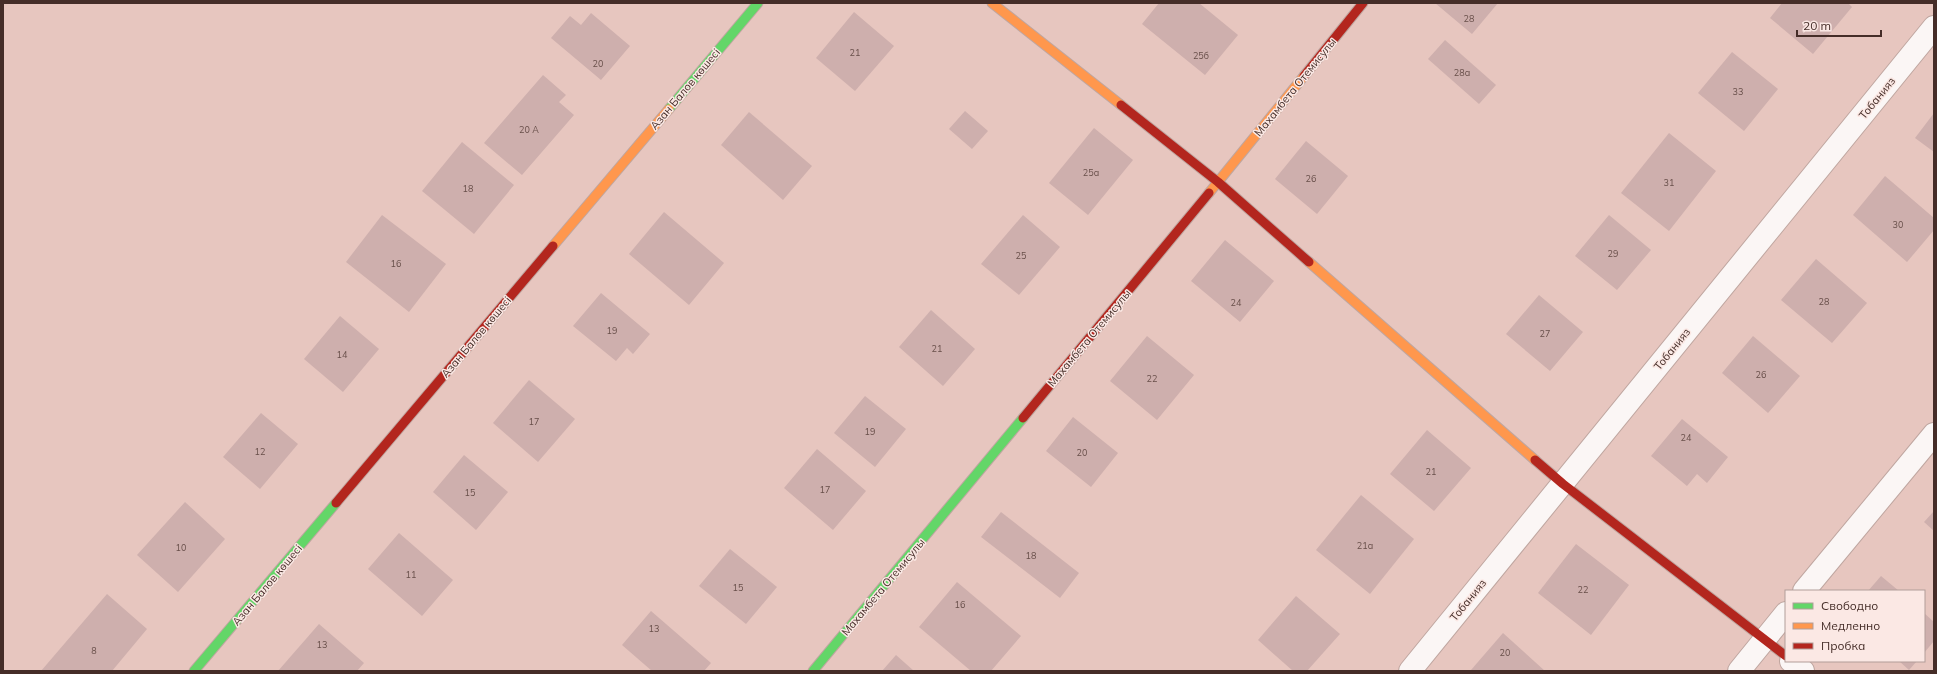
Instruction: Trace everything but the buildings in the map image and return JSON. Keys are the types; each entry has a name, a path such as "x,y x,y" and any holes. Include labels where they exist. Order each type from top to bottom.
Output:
{"street":[{"name":"Азан Балов көшесі","path":"194,671 758,3"},
{"path":"992,3 1218,182 1563,484 1785,655"},
{"name":"Махамбета Отемисулы","path":"814,671 1218,182 1363,3"},
{"name":"Тобанияз","path":"1410,671 1934,27"},
{"path":"1805,590 1934,434"},
{"path":"1739,671 1785,614"},
{"path":"1792,662 1803,671"}],"traffic: fast":[{"path":"669,109 758,3"},
{"path":"813,671 1023,418"},
{"path":"194,671 336,503"}],"traffic: slow":[{"path":"992,3 1121,105"},
{"path":"1209,193 1304,76"},
{"path":"553,246 669,109"},
{"path":"1309,262 1535,460"}],"traffic: jam":[{"path":"1304,76 1363,3"},
{"path":"1121,105 1218,182 1309,262"},
{"path":"1023,418 1209,193"},
{"path":"336,503 553,246"},
{"path":"1535,460 1563,484 1785,655"}]}
